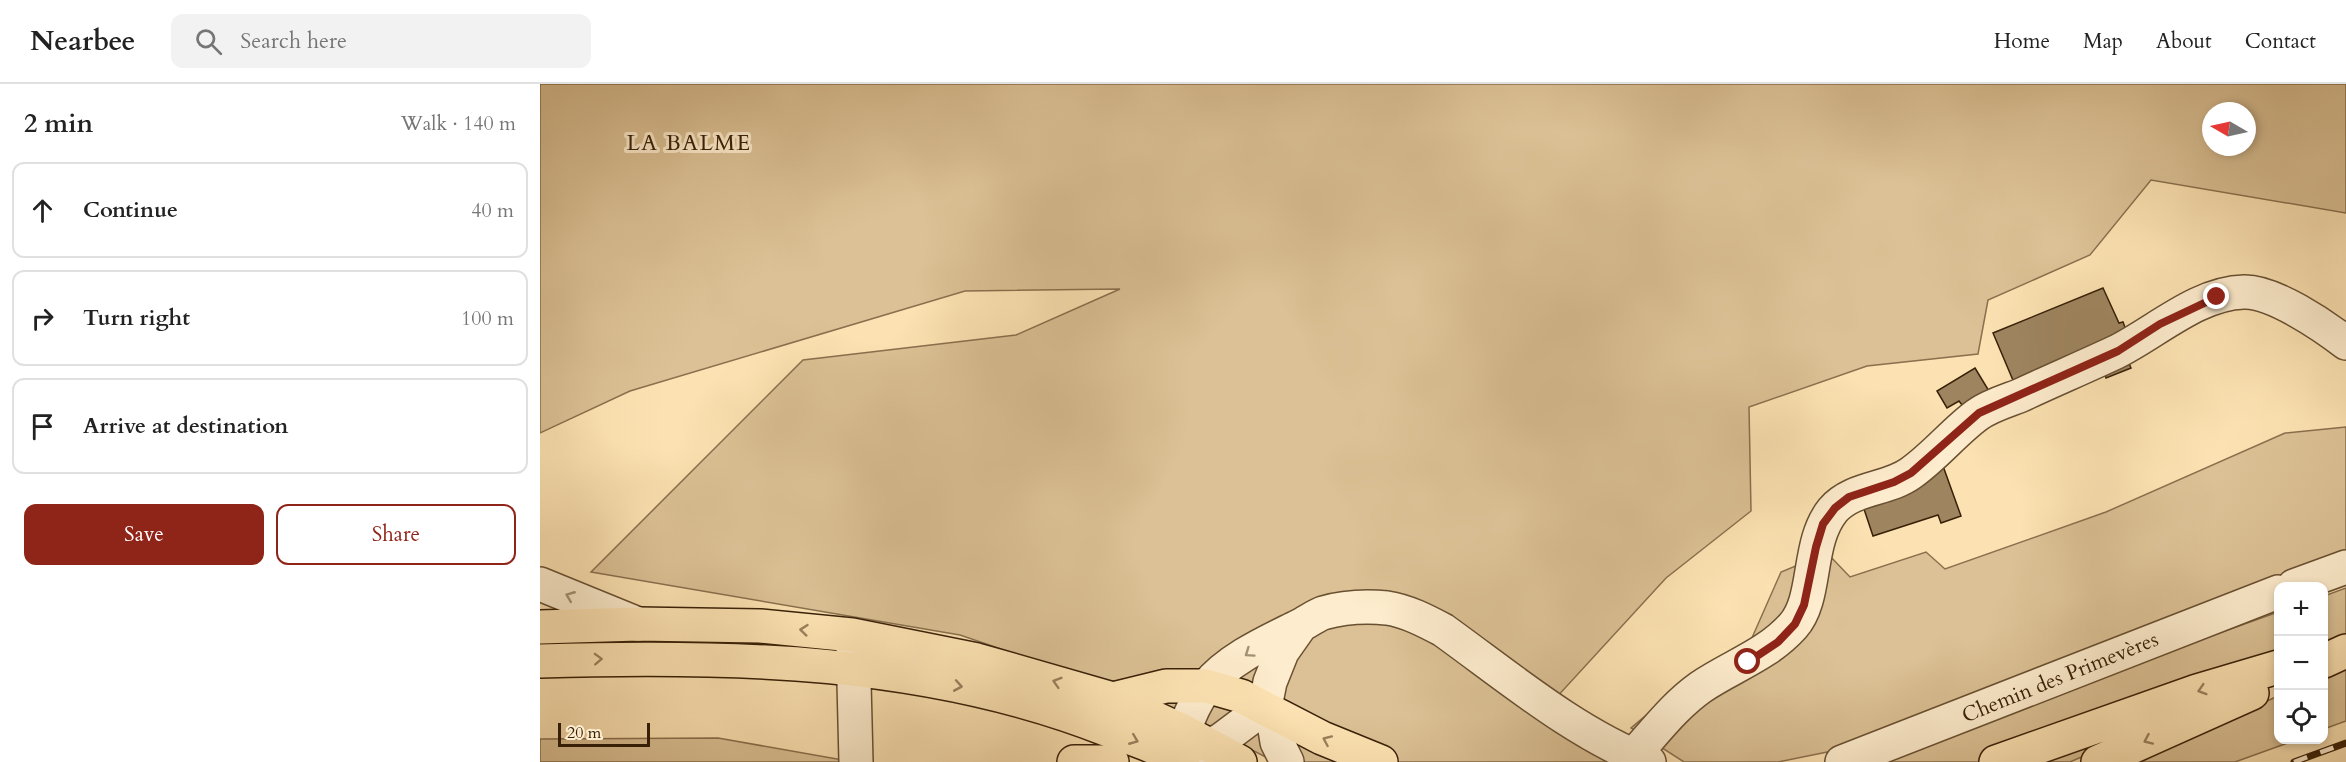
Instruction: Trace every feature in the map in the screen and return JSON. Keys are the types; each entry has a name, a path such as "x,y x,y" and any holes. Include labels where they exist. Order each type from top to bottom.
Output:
{"main road":[{"path":"540,627 638,624 760,626 852,635 977,660 1113,699 1188,749"},
{"path":"2328,652 2346,646"},
{"path":"2328,659 2346,651"},
{"path":"540,661 626,658 698,660 854,670 976,689 1240,762"},
{"path":"1996,762 2197,691 2274,668"},
{"path":"2098,762 2274,683"},
{"path":"1113,699 1166,686 1206,687 1241,696 1322,738 1381,762"},
{"path":"1074,762 1112,762"}],"street":[{"path":"1188,749 1206,687 1226,669 1261,644 1321,614 1346,608 1390,609 1419,618 1443,630 1586,731 1612,747 1641,759 1677,706 1702,686 1748,662 1778,642 1795,624 1804,605 1823,524 1835,508 1849,497 1894,482 1911,473 1979,413 2118,351 2160,324 2217,297 2230,294 2247,292 2264,296 2303,313 2346,344"},
{"path":"2305,582 2346,567"},
{"path":"540,584 638,624"},
{"name":"Chemin des Primevères","path":"1842,762 2274,594"},
{"path":"1287,762 1277,742 1274,723 1265,707 1270,682 1282,652 1300,625"},
{"path":"852,635 856,762"},
{"path":"1188,749 1239,728 1265,707"}],"shaded area":[{"path":"540,84 2346,84 2346,213 2151,180 2090,255 1988,300 1978,354 1867,366 1749,407 1751,511 1666,578 1543,712 1629,762 1275,762 1210,728 1115,688 960,635 591,572 803,360 1016,335 1120,289 965,291 630,391 540,433"},
{"path":"2346,427 2346,551 1847,748 1778,762 1684,762 1631,728 1695,674 1751,640 1781,572 1827,553 1850,577 1926,552 1945,569 2106,512 2285,433"},
{"path":"2346,588 2346,635 2328,644 2328,636 2328,595"},
{"path":"2274,613 2274,669 2162,722 2070,762 1874,762 2034,699"},
{"path":"2346,666 2346,721 2328,728 2328,690 2328,674"},
{"path":"2274,698 2274,744 2285,744 2235,762 2141,762 2199,732"},
{"path":"718,738 854,762 540,762 540,739"}],"building":[{"path":"2103,288 2119,323 2123,322 2127,333 2015,385 1993,333"},
{"path":"2126,356 2131,368 2106,378 2102,365"},
{"path":"1975,368 1989,391 1965,409 1959,401 1947,408 1937,391"},
{"path":"1943,466 1961,516 1941,523 1938,515 1873,536 1861,500"}],"railway":[{"path":"2294,762 2346,743"}],"district":[{"name":"LA BALME","path":"689,142"}],"route":[{"path":"1748,662 1778,642 1795,624 1804,605 1823,524 1835,508 1849,497 1894,482 1911,473 1979,413 2118,351 2160,324 2217,297"}]}
